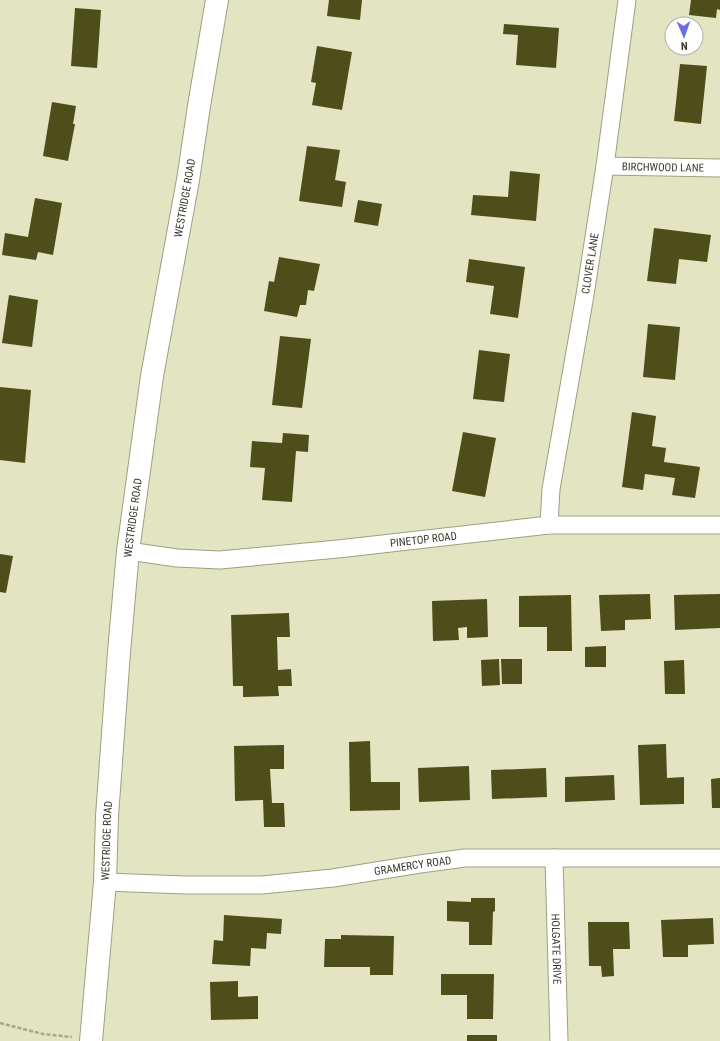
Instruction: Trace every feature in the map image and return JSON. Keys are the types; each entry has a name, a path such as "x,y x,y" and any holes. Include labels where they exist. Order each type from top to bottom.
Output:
{"main road":[{"name":"WESTRIDGE ROAD","path":"91,1040 105,882 108,800 128,551 152,376 188,180 217,0"}],"street":[{"name":"CLOVER LANE","path":"549,525 551,489 585,295 605,166 627,0"},
{"name":"BIRCHWOOD LANE","path":"605,166 720,168"},
{"name":"PINETOP ROAD","path":"128,551 177,558 220,560 338,549 549,525 720,525"},
{"name":"GRAMERCY ROAD","path":"105,882 185,885 262,885 333,878 465,858 720,858"},
{"name":"HOLGATE DRIVE","path":"554,858 559,1041"}],"path":[{"path":"0,1023 42,1034 91,1040"}],"building":[{"path":"329,0 362,0 360,20 327,16"},
{"path":"691,0 720,0 720,10 717,9 716,18 689,15"},
{"path":"75,8 101,10 97,68 71,66"},
{"path":"504,24 559,28 556,68 516,65 518,35 503,34"},
{"path":"317,46 352,52 342,110 312,105 316,83 311,82"},
{"path":"680,64 707,66 701,124 674,121"},
{"path":"52,102 76,106 73,124 75,124 68,161 43,156"},
{"path":"307,146 340,150 335,180 346,182 342,207 299,201"},
{"path":"510,171 540,174 536,221 471,215 473,195 508,197"},
{"path":"35,198 62,203 53,255 38,252 36,260 2,255 5,233 28,237"},
{"path":"358,200 382,204 378,226 354,222"},
{"path":"654,228 711,235 707,262 679,259 676,284 647,281"},
{"path":"279,257 320,264 314,291 308,290 306,305 300,305 297,317 264,311 269,281 274,282"},
{"path":"469,259 525,267 518,318 490,314 494,286 466,282"},
{"path":"9,295 38,300 32,347 2,343"},
{"path":"648,324 680,327 675,380 643,377"},
{"path":"280,336 311,339 302,408 272,405"},
{"path":"479,350 510,354 504,402 473,399"},
{"path":"0,387 31,390 25,463 0,460"},
{"path":"632,412 656,416 652,446 666,448 664,462 700,467 695,498 672,495 675,478 645,474 643,490 622,487"},
{"path":"463,432 496,438 485,497 452,491"},
{"path":"283,433 309,435 308,452 296,451 292,502 262,500 265,468 250,467 252,441 282,443"},
{"path":"0,554 13,556 6,593 0,592"},
{"path":"650,594 651,619 625,620 625,630 601,631 599,595"},
{"path":"720,594 720,628 675,630 674,595"},
{"path":"571,595 572,651 547,651 547,627 519,627 519,596"},
{"path":"487,599 488,637 467,638 467,627 458,628 459,640 433,641 432,601"},
{"path":"289,613 290,637 277,637 278,670 291,669 292,686 278,686 279,696 243,697 243,686 233,686 231,615"},
{"path":"606,646 606,667 585,667 585,647"},
{"path":"499,659 500,685 482,686 481,660"},
{"path":"501,659 522,659 522,684 502,684"},
{"path":"684,660 685,694 665,694 664,661"},
{"path":"370,741 371,782 400,782 400,810 350,811 349,742"},
{"path":"666,744 667,778 684,777 684,804 640,805 638,745"},
{"path":"284,745 284,769 270,769 272,803 284,803 285,827 264,827 263,800 235,801 234,746"},
{"path":"469,766 470,800 419,802 418,768"},
{"path":"546,768 547,797 492,799 491,770"},
{"path":"614,775 615,800 565,802 565,777"},
{"path":"720,778 720,808 712,808 711,779"},
{"path":"471,898 495,898 492,945 469,945 469,922 447,921 447,901 471,902"},
{"path":"224,915 282,919 281,934 267,933 266,949 251,948 250,966 212,964 214,940 223,941"},
{"path":"713,918 714,944 688,945 688,957 663,957 661,920"},
{"path":"588,922 629,922 630,949 613,949 614,976 602,977 601,966 589,966"},
{"path":"341,935 394,936 393,975 370,975 370,967 324,967 325,939 341,939"},
{"path":"441,974 494,974 493,1019 467,1019 467,995 441,995"},
{"path":"238,981 238,997 258,996 258,1019 211,1020 210,982"},
{"path":"467,1035 497,1035 497,1041 467,1041"}]}
